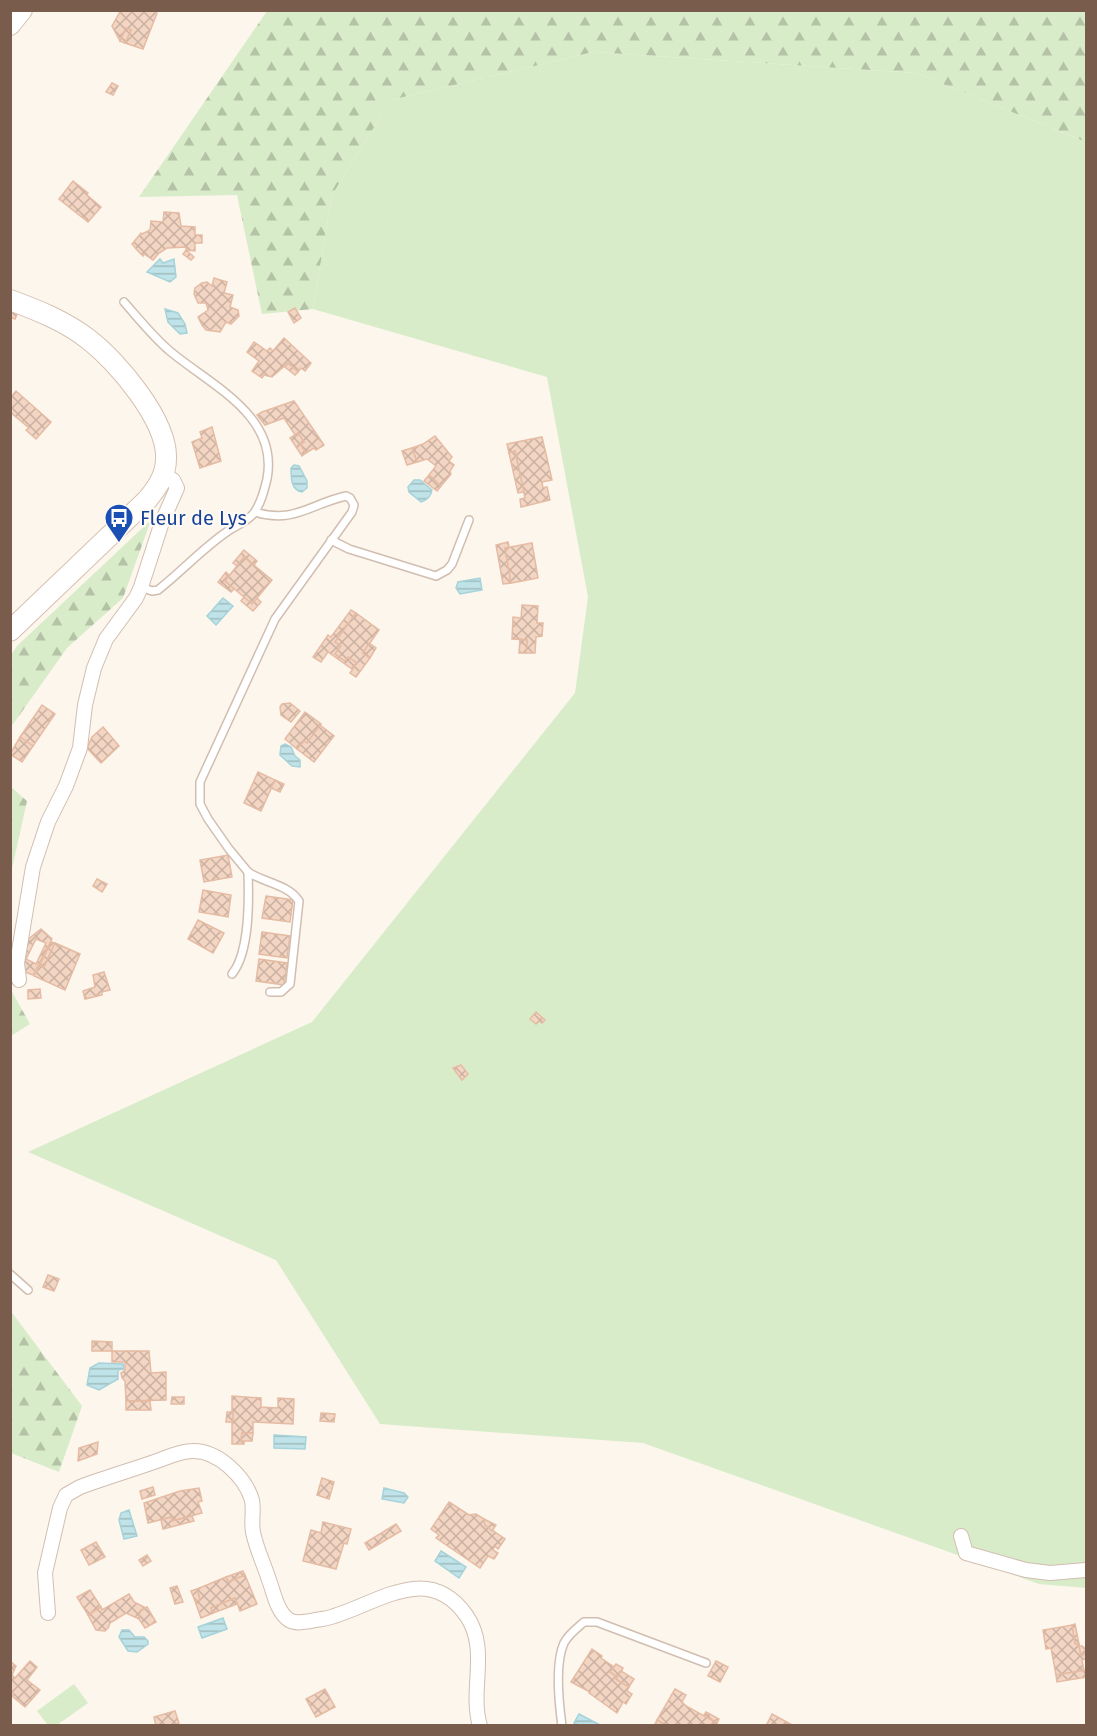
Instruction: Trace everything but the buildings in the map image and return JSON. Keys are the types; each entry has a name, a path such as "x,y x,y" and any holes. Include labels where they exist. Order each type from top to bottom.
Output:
{"street":[{"path":"10,25 22,10"},
{"path":"10,300 44,313 88,338 129,379 159,428 165,445 166,460 164,474 147,500 10,631"},
{"path":"19,980 17,963 33,867 48,822 66,786 80,748 85,705 94,668 106,639 136,598 162,522 177,488 173,480 164,474"},
{"path":"48,1613 45,1573 60,1508 66,1495 80,1487 193,1450 215,1457 227,1464 243,1482 252,1500 252,1531 279,1608 290,1621 299,1622 333,1617 390,1593 419,1588 440,1594 459,1607 469,1620 477,1638 479,1650 477,1714 480,1725"},
{"path":"961,1536 966,1553 1026,1570 1050,1573 1086,1570"}],"lane":[{"path":"124,302 169,350 242,407 262,433 268,451 269,466 261,501 248,520 227,532 158,590 152,591 141,586"},
{"path":"255,512 283,517 346,496 354,505 352,512 275,619 200,782 199,795 204,812 229,849 248,872 257,878 289,890 299,902 290,984 281,992 270,992"},
{"path":"331,540 349,549 436,576 452,564 469,520"},
{"path":"232,974 241,959 243,949 248,872"},
{"path":"10,1274 28,1290"},
{"path":"562,1725 559,1707 560,1661 564,1644 573,1631 584,1622 597,1622 706,1663"}],"green space":[{"path":"267,11 1086,11 1086,142 916,73 593,52 391,100 332,195 313,309 262,314 237,195 139,197"},
{"path":"593,52 916,73 1086,142 1086,1588 1039,1584 643,1443 380,1424 276,1260 28,1152 312,1022 575,693 588,597 547,377 313,309 332,195 391,100"},
{"path":"151,520 123,598 67,648 11,727 11,655 17,646"},
{"path":"11,787 27,801 11,873"},
{"path":"10,988 30,1024 11,1036 10,1036"},
{"path":"10,1310 82,1406 59,1472 11,1453"},
{"path":"74,1684 88,1703 57,1725 48,1725 37,1711"}],"water":[{"path":"160,259 163,263 174,259 176,277 170,282 147,272"},
{"path":"165,309 178,313 185,324 187,333 180,334 168,322"},
{"path":"294,465 299,466 307,481 307,488 302,492 298,491 292,483 291,468"},
{"path":"414,480 420,480 432,490 430,496 421,502 409,492 408,487"},
{"path":"480,578 482,590 460,594 456,588 458,582"},
{"path":"223,598 233,606 216,625 207,616"},
{"path":"285,744 291,747 295,756 300,760 300,767 292,766 280,755 281,746"},
{"path":"99,1363 123,1364 124,1369 118,1370 118,1379 99,1390 87,1385 90,1368"},
{"path":"274,1435 306,1437 305,1449 274,1448"},
{"path":"384,1488 404,1493 408,1497 404,1503 382,1499"},
{"path":"129,1510 137,1536 124,1539 119,1520 121,1513"},
{"path":"441,1551 466,1567 459,1578 435,1561"},
{"path":"223,1618 227,1629 202,1638 198,1627"},
{"path":"122,1630 129,1630 135,1637 144,1637 148,1644 137,1652 128,1651 119,1637"},
{"path":"579,1714 600,1725 574,1723"}],"place":[{"name":"Fleur de Lys","path":"119,544"}]}
